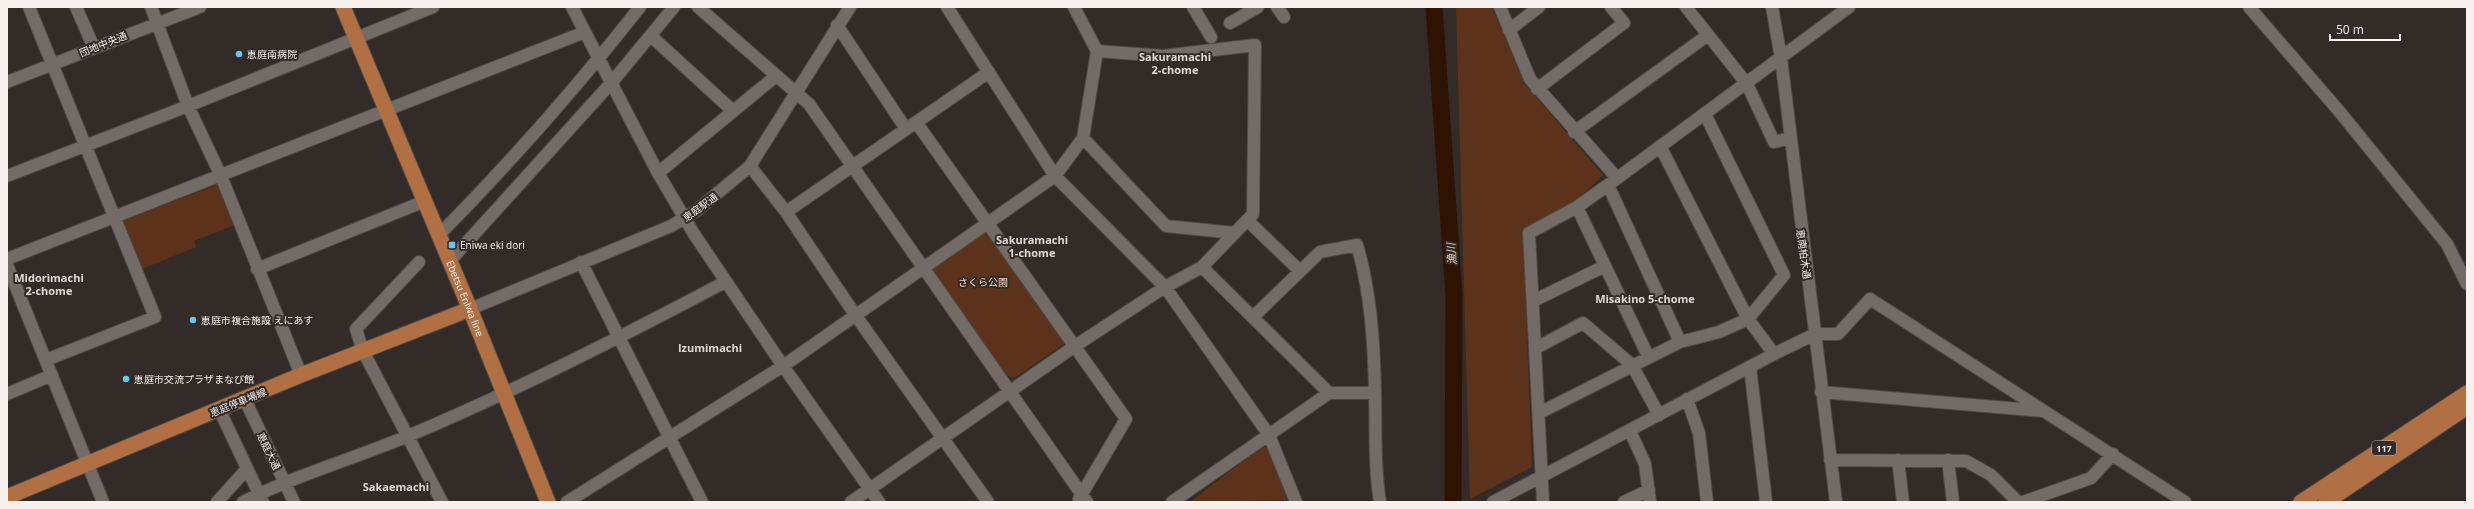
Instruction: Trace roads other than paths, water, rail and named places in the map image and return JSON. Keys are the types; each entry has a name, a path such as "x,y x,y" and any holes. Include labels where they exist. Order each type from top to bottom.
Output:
{"main road":[{"name":"Ebetsu Eniwa line","path":"344,7 355,39 425,200 548,502"},
{"name":"恵庭停車場線","path":"7,496 219,409 245,400 363,350 470,309"},
{"name":"117","path":"2301,502 2467,393"},
{"name":"117","path":"2326,502 2467,407"}],"street":[{"path":"29,7 54,64 154,317 46,360"},
{"path":"76,7 94,48"},
{"path":"151,7 158,22 188,106 221,176 257,269 302,375"},
{"name":"団地中央通","path":"7,82 158,22 200,7"},
{"path":"7,176 188,106 433,7"},
{"path":"572,7 658,172 725,282 879,502"},
{"path":"439,235 493,180 599,60 640,7"},
{"path":"449,262 612,82 674,7"},
{"path":"698,7 795,94 809,104 1010,392 1082,499 1126,418 987,225 837,25"},
{"name":"恵庭駅通","path":"470,309 686,219 750,166 837,25 850,7"},
{"path":"947,7 1055,176 1165,288 1269,435 1296,502"},
{"path":"567,502 783,366 856,316 923,267 987,225 1055,176 1083,138 1097,51 1074,7"},
{"path":"1193,7 1211,37"},
{"path":"1230,23 1258,7"},
{"path":"1277,7 1284,17"},
{"path":"1500,7 1530,79 1574,132 1612,182 1680,342"},
{"path":"1509,30 1539,7"},
{"path":"1537,89 1624,23 1611,7"},
{"path":"1686,7 1746,84 1774,142 1791,138"},
{"name":"恵南柏木通","path":"1772,7 1781,58 1821,392 1836,502"},
{"path":"1543,502 1530,233 1576,207 1612,182 1849,7"},
{"path":"2249,7 2339,111 2447,244 2467,284"},
{"path":"7,259 585,32"},
{"path":"1574,132 1708,35"},
{"path":"651,36 733,111"},
{"path":"851,502 1075,346 1165,288 1202,267 1253,214 1255,45 1163,56 1097,51"},
{"path":"786,212 989,72"},
{"path":"658,172 776,76"},
{"path":"1539,413 1648,356 1680,342 1719,332 1748,319 1784,275 1705,114"},
{"path":"1083,138 1166,226 1235,233"},
{"path":"1660,146 1748,319 1774,354"},
{"path":"750,166 786,212 856,316 988,502"},
{"path":"257,269 425,200"},
{"path":"1576,207 1648,356"},
{"path":"1247,220 1300,271"},
{"path":"1253,317 1320,252 1358,245 1363,263 1373,331 1376,478 1380,502"},
{"path":"419,262 356,329 363,350 442,502"},
{"path":"581,262 702,502"},
{"path":"7,265 103,502"},
{"path":"1533,301 1605,266"},
{"path":"1202,267 1329,394"},
{"path":"243,502 261,498 285,483 407,436 503,394 618,338 725,282"},
{"path":"1492,502 1630,431 1687,399 1815,334 1838,334 1870,299 2113,454 2169,498 2185,502"},
{"path":"1536,348 1583,324 1632,365 1659,415"},
{"path":"1750,367 1766,502"},
{"path":"7,394 52,375"},
{"path":"1821,392 2046,411"},
{"path":"1177,500 1329,394 1375,393"},
{"path":"1687,399 1699,434 1707,502"},
{"name":"恵庭大通","path":"245,400 294,502"},
{"path":"219,409 246,470 261,498"},
{"path":"1630,431 1645,464 1650,502"},
{"path":"2023,502 2091,478 2113,454"},
{"path":"1830,460 1966,461 1980,468 2002,484 2018,502"},
{"path":"1898,460 1903,502"},
{"path":"1948,460 1953,502"},
{"path":"217,502 246,470"},
{"path":"1624,502 1649,490"}],"waterway":[{"name":"漁川","path":"1434,7 1454,296 1453,502"}],"place":[{"name":"恵庭南病院","path":"239,54"},
{"name":"Eniwa eki dori","path":"452,245"},
{"name":"恵庭市複合施設 えにあす","path":"193,320"},
{"name":"恵庭市交流プラザまなび館","path":"126,379"}],"district":[{"name":"Sakuramachi 2-chome","path":"1175,62"},
{"name":"Sakuramachi 1-chome","path":"1032,245"},
{"name":"Midorimachi 2-chome","path":"49,283"},
{"name":"Misakino 5-chome","path":"1645,298"},
{"name":"Izumimachi","path":"710,347"},
{"name":"Sakaemachi","path":"396,486"}],"park label":[{"name":"さくら公園","path":"983,282"}]}
